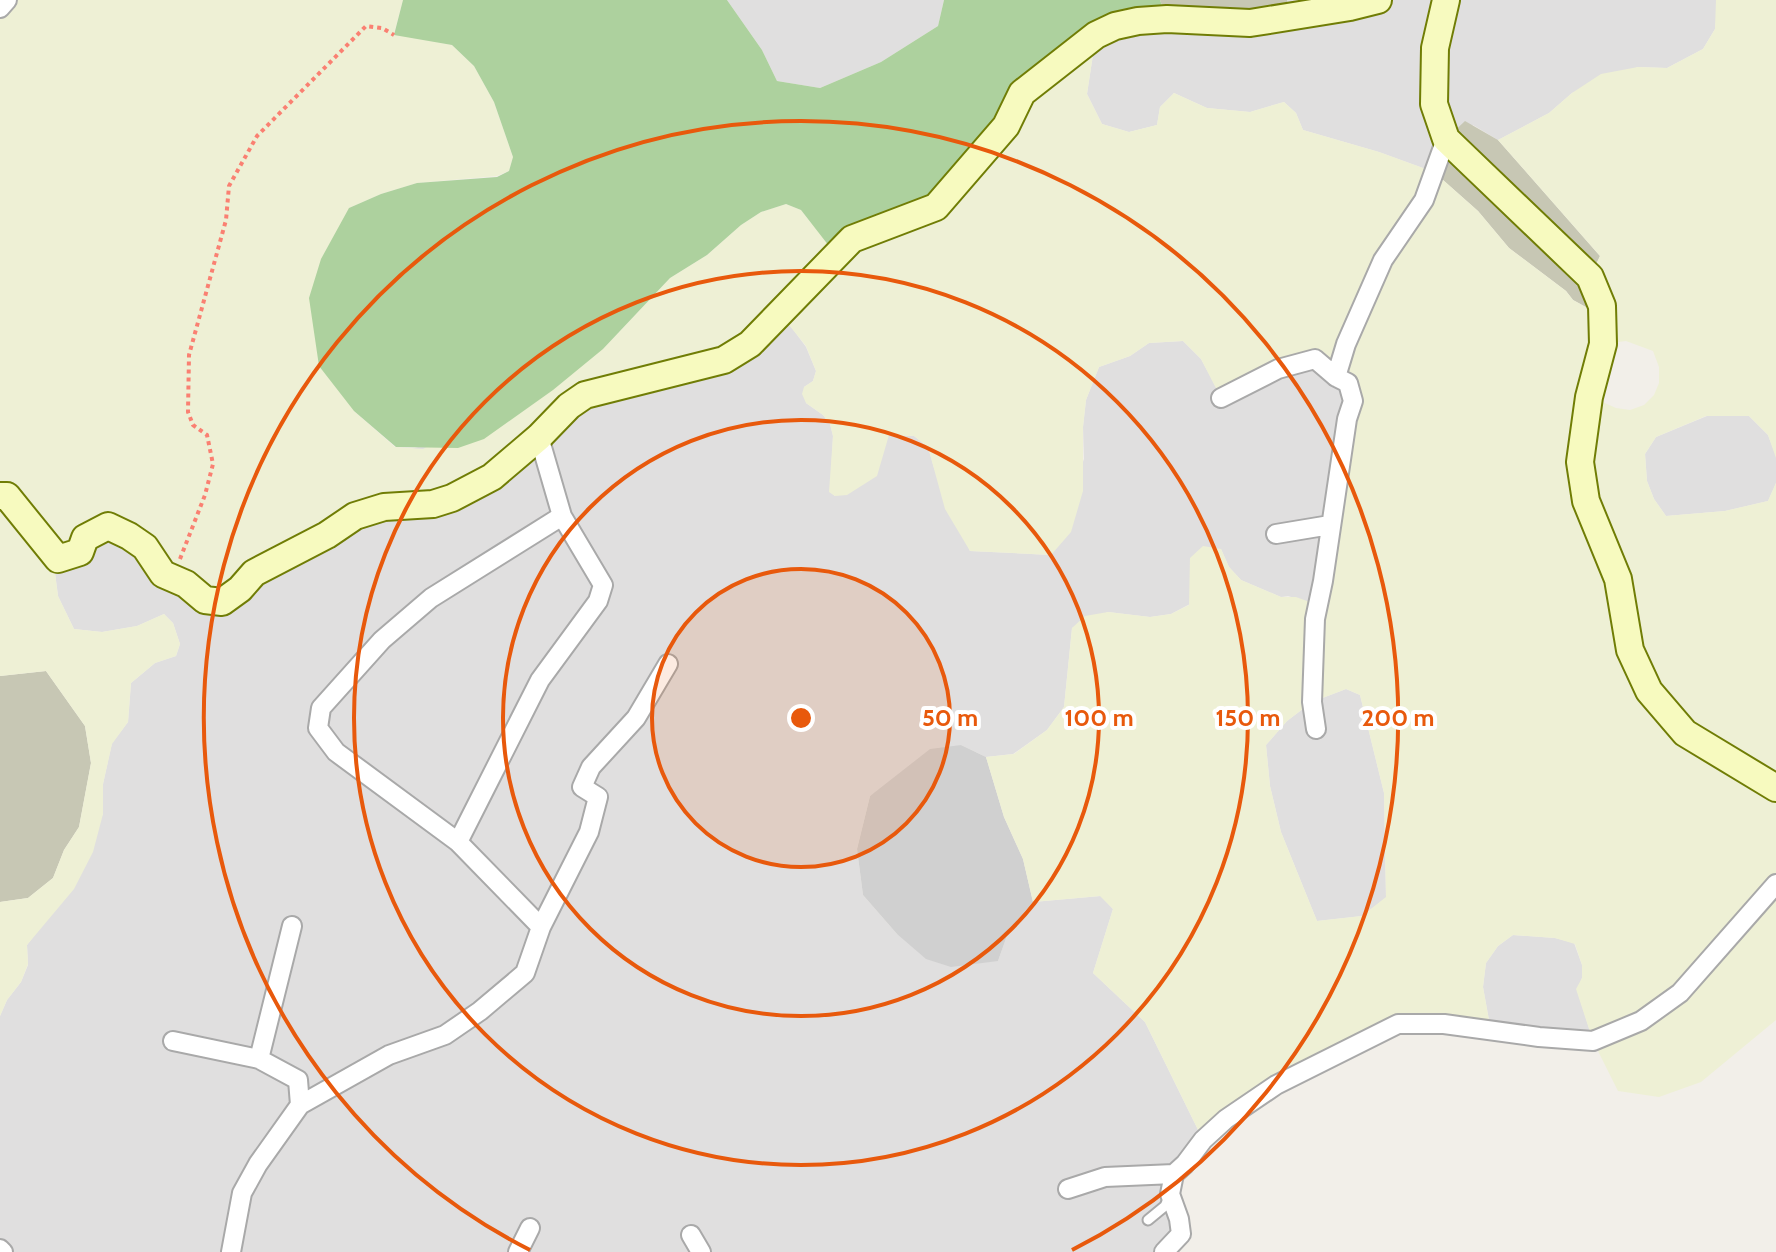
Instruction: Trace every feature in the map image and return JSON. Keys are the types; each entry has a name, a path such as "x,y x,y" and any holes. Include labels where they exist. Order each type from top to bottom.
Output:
{"street":[{"path":"0,8 7,0"},
{"path":"0,496 7,496 58,559 80,552 85,538 108,526 145,547 163,574 186,584 205,600 222,602 240,589 254,573 327,535 355,516 384,507 433,504 452,498 492,477 585,395 724,360 750,344 852,239 936,207 1006,126 1022,93 1096,35 1115,26 1138,21 1167,19 1250,23 1378,0"},
{"path":"1446,0 1435,48 1434,104 1446,139 1590,277 1602,306 1603,344 1589,397 1580,462 1586,501 1618,579 1630,650 1649,691 1685,733 1776,788"},
{"path":"1336,377 1346,344 1383,260 1424,200 1446,139"},
{"path":"1221,398 1278,369 1315,359 1348,383 1353,401 1347,419 1315,619 1312,702 1316,729"},
{"path":"458,842 540,680 598,601 603,585 562,516 539,437"},
{"path":"541,927 458,842 336,752 318,728 321,708 382,640 431,598 562,516"},
{"path":"1276,534 1330,525"},
{"path":"231,1252 242,1193 258,1164 300,1105 389,1055 445,1035 480,1011 525,973 541,927 589,832 598,797 582,787 591,767 636,718 668,664"},
{"path":"1164,1252 1181,1234 1170,1194 1174,1174 1203,1140 1251,1102 1300,1071 1398,1024 1444,1024 1593,1041 1641,1021 1680,993 1776,884"},
{"path":"259,1059 292,926"},
{"path":"173,1041 259,1059 298,1080 300,1105"},
{"path":"1068,1189 1105,1177 1174,1174"},
{"path":"518,1252 530,1228"},
{"path":"691,1235 701,1252"}],"lane":[{"path":"1148,1220 1165,1206 1170,1194"}],"path":[{"path":"163,574 180,560 205,495 213,464 207,435 193,425 188,412 189,355 226,220 229,186 257,136 366,26 382,28 394,35"}],"shaded area":[{"path":"7,0 403,0 394,34 452,45 474,66 494,102 513,157 509,171 497,176 417,183 349,208 354,411 395,447 423,449 603,349 670,278 707,255 761,212 786,204 801,210 811,223 1006,126 1096,35 1087,94 1102,124 1129,132 1157,125 1160,107 1174,93 1207,108 1250,112 1284,102 1296,113 1303,130 1434,172 1478,211 1509,248 1566,291 1573,300 1593,311 1590,277 1600,256 1498,140 1549,113 1601,74 1638,67 1667,68 1703,49 1715,29 1716,0 1776,0 1776,458 1768,435 1749,416 1706,416 1656,437 1645,454 1647,481 1654,499 1666,516 1725,511 1768,501 1776,483 1776,1020 1701,1082 1659,1097 1618,1091 1593,1041 1576,989 1582,978 1582,965 1575,944 1555,938 1513,935 1498,946 1486,963 1483,987 1491,1031 1378,1032 1203,1140 1145,1022 1093,973 1113,909 1100,896 1033,902 1023,859 1004,817 986,757 1014,754 1047,730 1064,707 1072,628 1085,616 1108,612 1150,617 1171,614 1189,605 1190,558 1203,546 1221,549 1229,567 1241,580 1281,597 1296,597 1318,605 1353,401 1315,359 1221,398 1201,359 1183,341 1149,343 1130,356 1099,367 1086,400 1083,491 1071,532 1051,555 970,551 945,509 928,447 914,436 889,435 877,476 847,495 835,496 829,492 833,436 830,424 806,403 802,394 804,387 813,381 816,371 806,346 789,325 775,318 750,344 585,395 492,477 384,507 222,602 108,526 54,565 58,596 74,629 102,632 137,626 164,614 173,623 180,644 176,656 155,663 131,683 128,722 112,744 103,784 103,814 93,852 74,889 27,945 28,964 0,1016 0,902 28,898 53,878 64,850 79,827 91,763 85,726 46,671 0,676 0,8","holes":["1626,341 1653,351 1659,367 1659,383 1654,395 1644,405 1630,410 1616,408 1589,396 1603,344","1346,689 1360,695 1384,793 1386,897 1362,916 1317,921 1281,832 1270,786 1266,745 1287,721 1312,702"]},
{"path":"727,0 944,0 938,26 881,62 820,88 777,81 762,50"},
{"path":"1160,0 1287,0 1290,16 1167,19"},
{"path":"1287,0 1716,0 1718,4 1715,29 1703,49 1667,68 1638,67 1572,93 1549,113 1498,140 1473,125 1434,172 1303,130 1296,113 1284,102 1250,112 1207,108 1174,93 1160,107 1157,125 1129,132 1102,124 1087,94 1096,35 1290,16"},
{"path":"1465,121 1498,140 1600,256 1590,277 1593,311 1573,300 1566,291 1509,248 1478,211 1434,172 1446,139"},
{"path":"775,318 789,324 806,347 816,371 813,381 804,387 806,403 823,415 830,424 833,436 830,492 835,496 889,435 914,436 928,447 970,551 1051,555 1084,459 1086,400 1099,367 1130,356 1149,343 1183,341 1201,359 1222,398 1315,359 1348,383 1318,605 1288,596 1281,597 1241,580 1229,567 1221,549 1190,559 1190,604 1171,614 1150,617 1108,612 1072,628 1064,707 1047,730 1013,754 986,757 961,745 870,796 857,849 863,895 897,934 998,961 1009,930 1033,902 1101,896 1113,909 1093,973 1145,1022 1203,1140 1174,1174 1179,1219 1164,1252 0,1252 0,1016 28,965 27,945 40,928 103,814 103,784 112,743 128,722 131,683 155,663 176,656 180,644 173,623 164,614 137,626 102,632 74,629 58,596 54,565 85,538 569,406"},
{"path":"1707,416 1749,416 1768,435 1776,456 1776,483 1768,501 1725,511 1666,516 1654,499 1647,481 1645,454 1656,437"},
{"path":"46,671 85,726 91,763 79,827 64,850 53,878 28,898 0,902 0,676"},
{"path":"1346,689 1360,695 1384,793 1386,898 1362,916 1317,921 1281,832 1270,786 1266,745 1287,721 1312,702"},
{"path":"961,745 986,757 1004,817 1023,859 1033,902 1009,930 998,961 951,967 926,959 897,934 863,895 857,849 870,796 930,749"},
{"path":"1513,935 1555,938 1574,943 1582,965 1582,978 1577,990 1593,1041 1491,1031 1483,987 1486,963 1498,946"}],"green space":[{"path":"403,0 727,0 762,50 777,81 820,88 881,62 938,26 944,0 1160,0 1167,19 1138,21 1022,93 936,207 836,255 801,210 786,204 761,212 707,255 670,278 603,349 553,390 484,439 458,448 396,447 354,411 319,366 309,298 321,259 349,208 417,183 497,177 509,171 513,157 494,102 474,66 452,45 394,35"}]}
